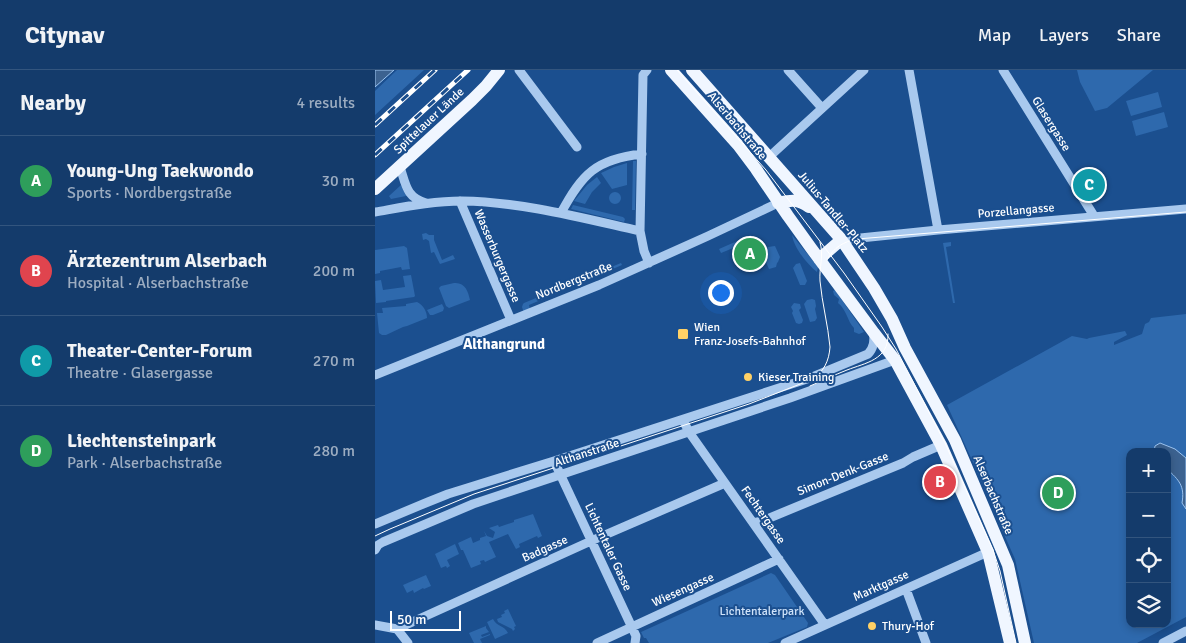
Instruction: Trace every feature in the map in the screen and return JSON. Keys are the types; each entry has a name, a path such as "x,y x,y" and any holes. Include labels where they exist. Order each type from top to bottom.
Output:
{"main road":[{"name":"Spittelauer Lände","path":"375,189 478,94 499,70"},
{"name":"Alserbachstraße","path":"671,70 738,145 778,203"},
{"name":"Alserbachstraße","path":"692,70 769,157"},
{"name":"Julius-Tandler-Platz","path":"769,157 841,240 874,288 915,365"},
{"path":"816,211 799,201 789,200 778,203 873,333 895,360 941,445 988,552 1010,643"},
{"path":"819,259 841,240"},
{"path":"895,360 904,354 905,348"},
{"name":"Alserbachstraße","path":"915,365 955,440 1008,565 1025,643"}],"street":[{"path":"519,70 577,147"},
{"path":"647,70 643,74 640,231 644,251 649,263"},
{"path":"788,70 822,108"},
{"path":"769,157 863,70"},
{"path":"909,70 938,230"},
{"name":"Glasergasse","path":"1003,70 1094,216"},
{"path":"561,213 571,194 582,180 595,169 624,156 642,154"},
{"path":"400,167 409,193 427,204"},
{"path":"375,212 461,201 510,204 561,213 640,231"},
{"name":"Wasserburgergasse","path":"461,201 511,320"},
{"name":"Nordbergstraße","path":"375,375 599,285 778,203"},
{"name":"Porzellangasse","path":"841,240 1186,209"},
{"name":"Althanstraße","path":"375,524 427,502 809,378 868,354 874,344 873,333"},
{"name":"Althanstraße","path":"375,550 383,542 511,490 689,432 895,360"},
{"name":"Fechtergasse","path":"683,420 689,432 825,624"},
{"name":"Simon-Denk-Gasse","path":"753,523 903,463 941,445"},
{"name":"Lichtentaler Gasse","path":"554,461 636,636 635,643"},
{"name":"Badgasse","path":"397,629 591,541 725,483"},
{"name":"Marktgasse","path":"785,643 988,552"},
{"name":"Wiesengasse","path":"597,643 779,559"},
{"path":"906,589 926,643"},
{"path":"375,625 397,629 408,643"},
{"path":"1163,643 1186,631"}],"green space":[{"path":"397,70 424,70 375,115 375,91"},
{"path":"1077,70 1153,70 1107,108 1095,111 1080,82"},
{"path":"1158,92 1162,107 1131,116 1126,101"},
{"path":"1164,112 1168,127 1136,136 1132,121"},
{"path":"633,161 636,161 635,210 632,210"},
{"path":"627,163 627,185 612,189 601,173"},
{"path":"597,177 601,183 592,192 585,204 574,201 587,185"},
{"path":"401,185 406,196 391,199 389,196"},
{"path":"615,192 621,198 615,204 609,198"},
{"path":"573,205 625,219 624,222 571,209"},
{"path":"422,234 434,235 434,240 442,260 453,255 455,259 440,264 434,252 431,253 429,241 423,240"},
{"path":"751,235 753,240 721,253 719,249"},
{"path":"792,235 818,267 817,272 801,255"},
{"path":"951,242 951,246 946,247 955,303 953,303 943,243"},
{"path":"404,246 407,248 410,269 402,270 401,267 380,271 380,273 375,274 375,250"},
{"path":"775,246 780,257 776,267 769,269 764,252 768,247"},
{"path":"621,263 622,265 529,305 530,309 524,313 522,307 524,303"},
{"path":"800,263 807,281 805,285 800,285 793,268 796,264"},
{"path":"411,275 414,297 376,303 375,281 381,280 383,290 405,287 403,276"},
{"path":"454,283 461,284 467,290 470,300 449,308 446,306 439,288"},
{"path":"835,290 864,332 859,334 854,332 854,328 838,303 839,299 834,295 833,291"},
{"path":"807,300 815,300 817,318 815,321 810,322 804,304"},
{"path":"417,302 424,308 427,318 386,335 379,333 377,313 383,313 382,308 406,306 406,304"},
{"path":"794,303 800,304 801,308 799,310 803,320 799,324 796,323 792,313 791,307"},
{"path":"442,304 443,311 430,315 427,310"},
{"path":"1186,314 1186,617 1171,625 1171,448 1126,448 1126,628 1165,628 1137,643 1034,643 1015,559 947,405 1072,336 1087,339 1125,331 1127,335 1114,342 1114,345 1142,334 1145,324 1151,318"},
{"path":"533,514 542,536 538,538 537,536 519,544 520,547 516,549 508,534 489,542 496,557 485,562 484,560 480,561 481,564 471,568 458,543 471,537 473,543 480,540 480,538 486,536 484,531 487,536 493,538 495,532 489,528 498,525 499,527"},
{"path":"455,544 459,554 447,560 450,566 441,568 435,554"},
{"name":"Lichtentalerpark","path":"771,573 775,575 808,623 807,627 768,643 649,643 641,632"},
{"path":"426,575 431,586 414,593 413,590 407,593 403,585"},
{"path":"508,609 516,626 513,631 498,622 497,619 502,617 501,615 505,613 504,611"},
{"path":"493,619 508,633 495,639 487,622"},
{"path":"486,626 489,632 481,635 482,637 490,635 480,639 482,643 474,643 469,633"}],"shaded area":[{"path":"375,70 394,70 375,87"},
{"path":"1160,443 1175,449 1186,458 1186,509 1182,503 1182,488 1171,473 1171,448 1155,448"}],"tram line":[{"path":"677,70 766,170 844,273 896,349 945,443 993,550 1000,571 1016,643"},
{"path":"827,260 839,246 857,239 1186,212"},
{"path":"375,536 474,494 749,404 813,379 825,365 830,347 820,281 822,252 820,242"},
{"path":"810,386 875,359 885,350 888,334"}],"railway":[{"path":"375,125 435,70"},
{"path":"375,155 468,70"}],"place":[{"name":"Theater-Center-Forum","path":"1089,185"},
{"name":"Young-Ung Taekwondo","path":"750,254"},
{"name":"Wien Franz-Josefs-Bahnhof","path":"683,334"},
{"name":"Kieser Training","path":"748,377"},
{"name":"Ärztezentrum Alserbach","path":"940,482"},
{"name":"Liechtensteinpark","path":"1058,493"},
{"name":"Thury-Hof","path":"872,626"}],"district":[{"name":"Althangrund","path":"504,344"}]}
